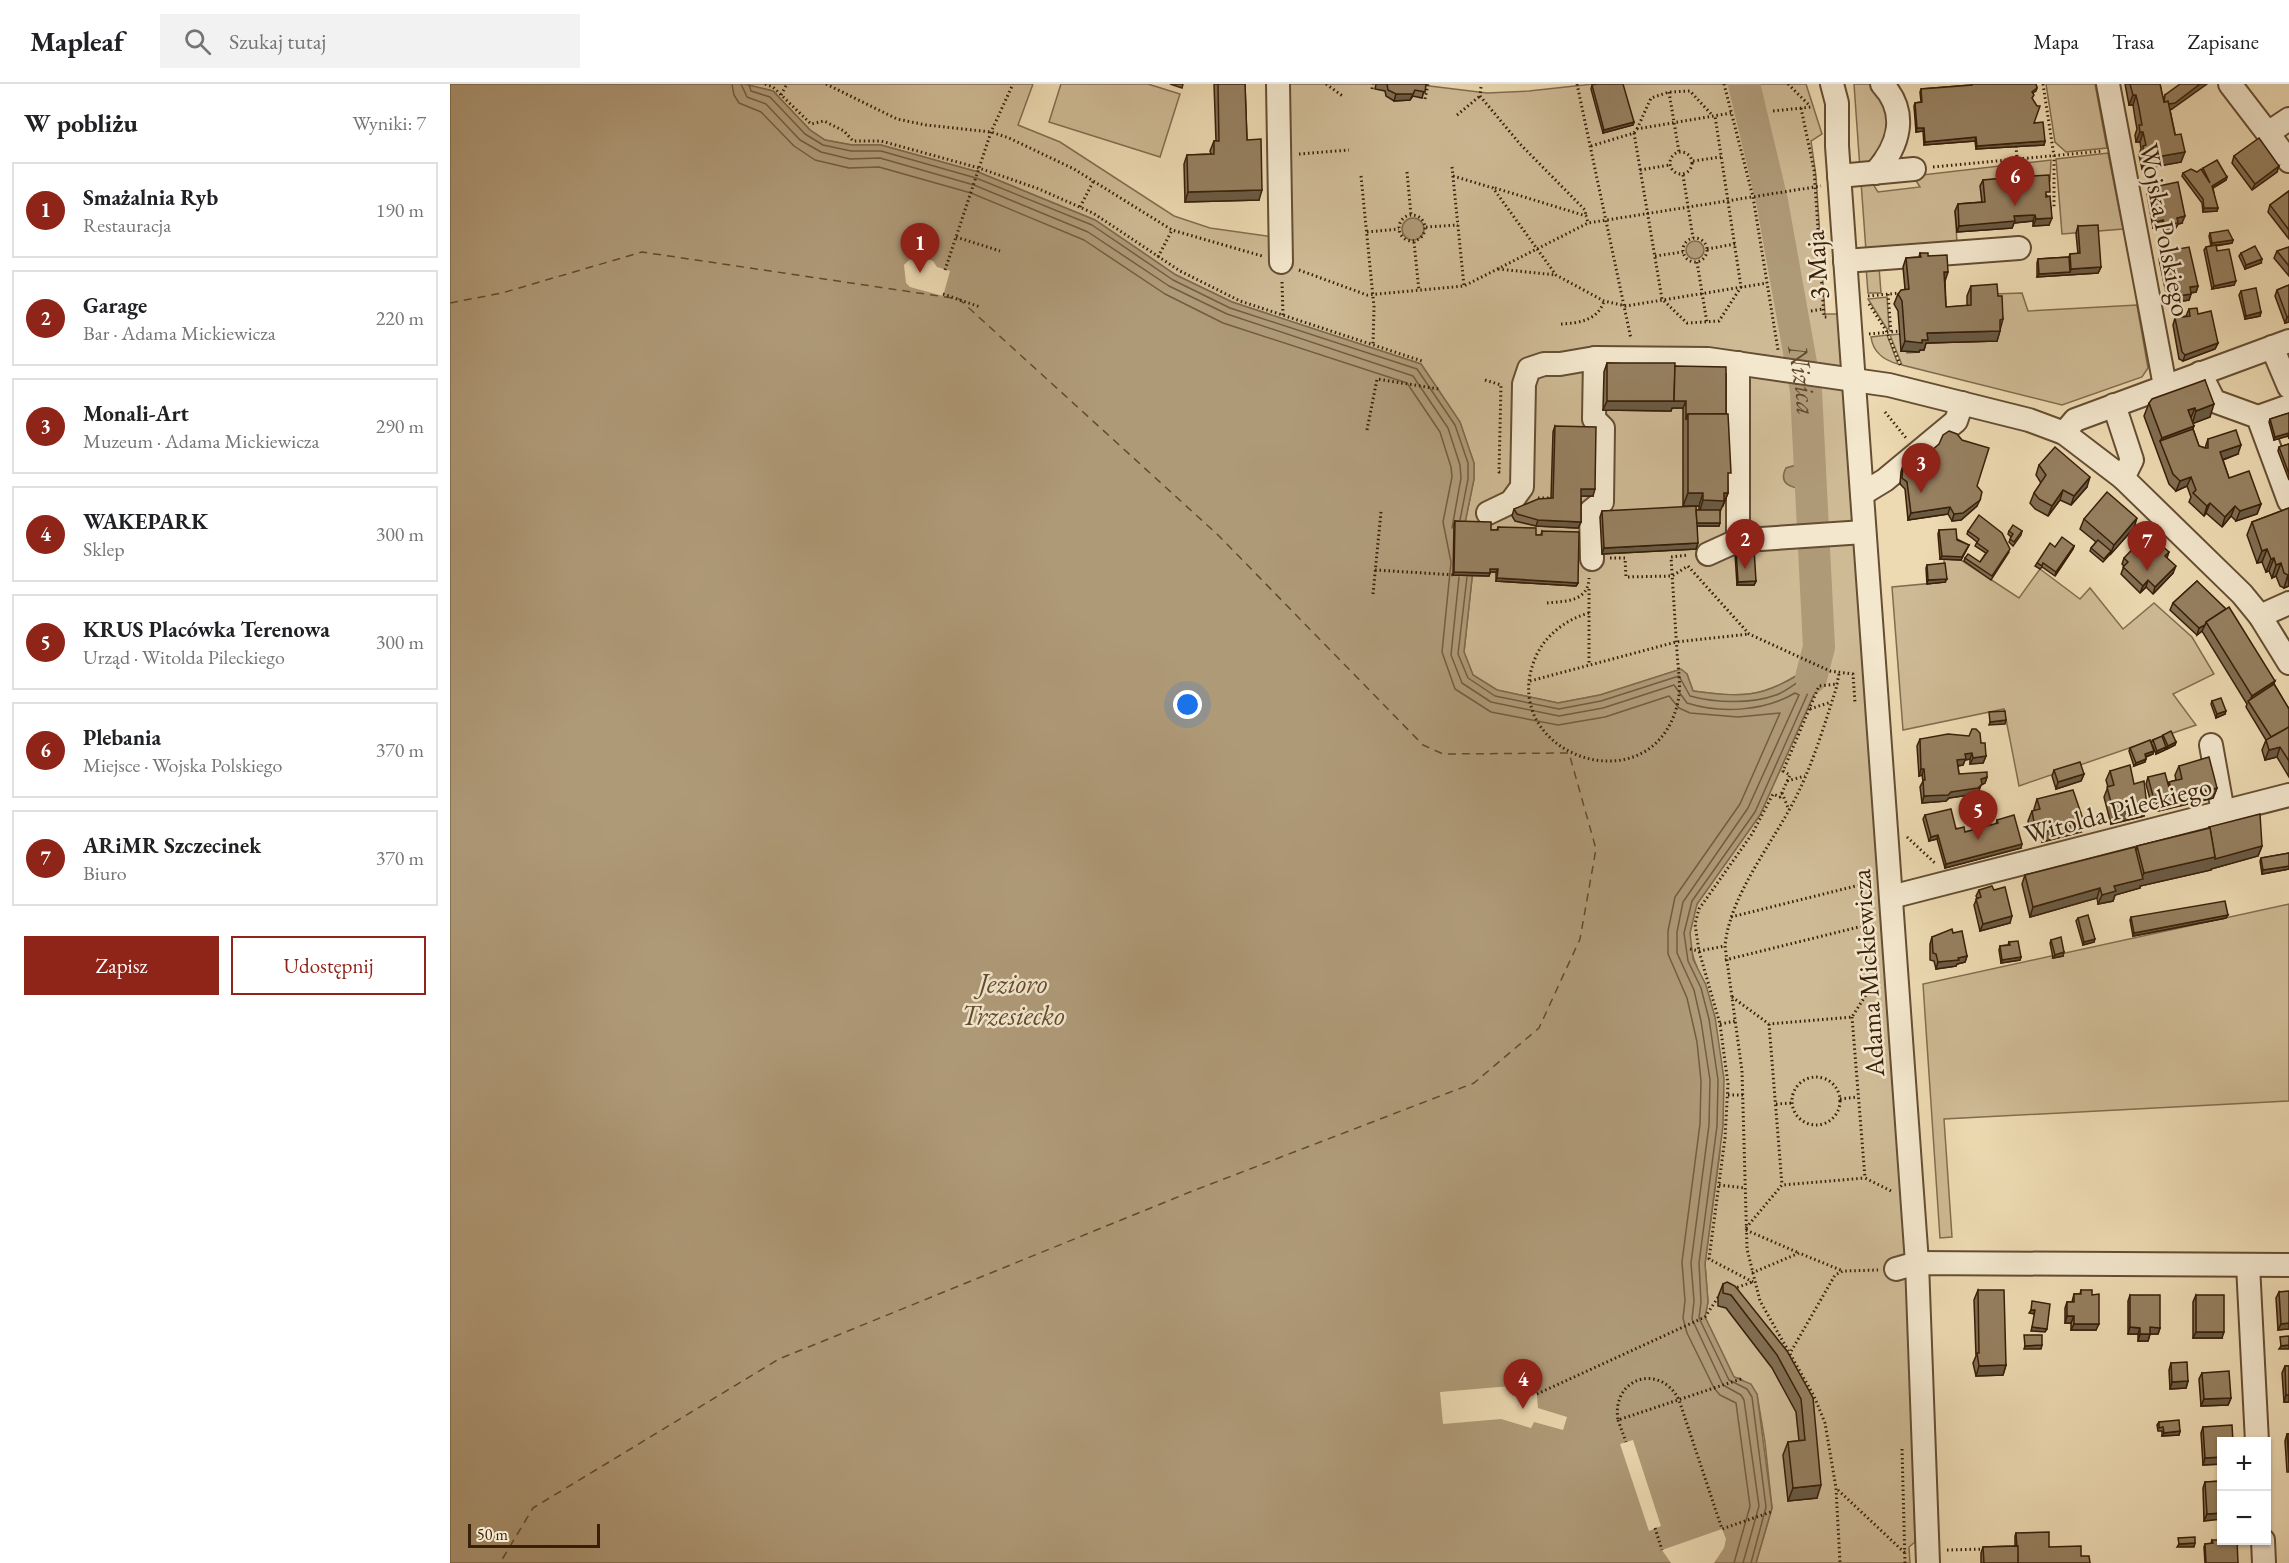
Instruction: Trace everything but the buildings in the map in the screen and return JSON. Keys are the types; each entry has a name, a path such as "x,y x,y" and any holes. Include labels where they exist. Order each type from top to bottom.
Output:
{"street":[{"path":"1278,84 1281,262"},
{"name":"3 Maja","path":"1816,84 1837,146"},
{"name":"3 Maja","path":"1832,84 1837,103 1837,146 1853,379"},
{"path":"1875,172 1893,150 1898,132 1897,110 1882,84"},
{"name":"Wojska Polskiego","path":"2108,84 2165,386"},
{"path":"2230,84 2289,162"},
{"path":"2268,133 2289,119"},
{"path":"1839,176 1914,169"},
{"path":"1845,261 2019,248"},
{"path":"2064,433 2075,420 2280,344 2289,387"},
{"path":"1592,559 1591,511 1602,502 1603,491 1603,428 1594,419 1595,358"},
{"path":"1488,513 1502,508 1518,494 1522,473 1525,375 1536,366 1595,358 1708,359 1853,379 2029,420 2064,433 2123,478 2260,616 2289,663"},
{"path":"1738,363 1737,532 1741,539"},
{"path":"2200,373 2214,401 2258,417 2289,406"},
{"name":"Adama Mickiewicza","path":"1853,379 1864,532 1880,895 1928,1563"},
{"path":"1862,494 1885,480 1956,421 1962,403"},
{"path":"2114,405 2132,460 2123,478"},
{"path":"2258,417 2289,501"},
{"path":"1708,554 1741,539 1864,532"},
{"path":"2260,616 2289,603"},
{"path":"2211,745 2223,812"},
{"name":"Witolda Pileckiego","path":"1880,895 2289,795"},
{"path":"2248,1265 2257,1437"},
{"path":"1907,1266 2289,1265"},
{"path":"2263,1545 2264,1563"}],"path":[{"path":"765,84 773,87 811,124 824,121 844,131 853,141 881,141 979,168 1080,207 1158,257 1225,294 1422,361"},
{"path":"781,95 787,84"},
{"path":"826,84 897,119 926,125 991,132 1094,180 1172,230 1281,262 1361,294 1373,296 1464,286 1588,223 1815,187"},
{"path":"945,270 991,132 1012,84"},
{"path":"1326,84 1344,97"},
{"path":"1372,89 1373,84"},
{"path":"1425,99 1428,84"},
{"path":"1577,84 1630,328"},
{"path":"1724,84 1753,197 1767,283 1794,371"},
{"path":"1773,111 1811,107 1788,84"},
{"path":"2043,84 2054,156 2054,207 2048,208"},
{"path":"1457,115 1480,96 1481,87"},
{"path":"1591,146 1634,133 1638,129 1651,98 1669,92 1689,91 1714,116 1741,287 1723,318 1707,323 1687,323 1662,299 1634,133"},
{"path":"1669,92 1679,152"},
{"path":"1480,96 1520,144 1586,210 1588,223"},
{"path":"1801,108 1812,153 1824,316 1836,317"},
{"path":"1638,129 1732,112"},
{"path":"2016,146 2018,159"},
{"path":"1279,155 1349,150"},
{"path":"1914,169 2110,150"},
{"path":"1679,152 1686,153 1692,161 1690,170 1683,175 1674,173 1669,165 1670,158 1679,152"},
{"path":"1692,161 1721,157"},
{"path":"1640,170 1669,165"},
{"path":"1452,167 1464,286"},
{"path":"1407,172 1411,215"},
{"path":"1683,175 1693,239"},
{"path":"1361,176 1373,296 1373,346"},
{"path":"1453,176 1586,216"},
{"path":"1080,207 1094,180"},
{"path":"1493,188 1556,275"},
{"path":"1411,215 1421,218 1426,227 1423,237 1414,241 1404,238 1399,229 1402,220 1411,215"},
{"path":"1426,227 1458,225"},
{"path":"1367,232 1399,229"},
{"path":"1158,257 1172,230"},
{"path":"956,237 1000,251"},
{"path":"1683,252 1686,243 1693,239 1700,240 1707,249"},
{"path":"1414,241 1419,291"},
{"path":"1707,249 1735,244"},
{"path":"1683,252 1688,260 1697,262 1705,257 1707,249"},
{"path":"1655,256 1683,252"},
{"path":"1281,262 1283,315"},
{"path":"1697,262 1707,323"},
{"path":"1496,269 1556,275 1604,301 1626,306 1767,283"},
{"path":"1902,369 1889,332 1866,298 1905,293"},
{"path":"944,294 980,307"},
{"path":"1888,294 1889,332"},
{"path":"1562,324 1578,323 1596,315 1601,310 1604,301"},
{"path":"1811,311 1823,309"},
{"path":"1868,334 1900,331"},
{"path":"1367,430 1377,379 1439,389"},
{"path":"1485,380 1502,385 1499,472 1522,473"},
{"path":"1373,594 1381,512"},
{"path":"1589,614 1571,620 1548,637 1534,661 1530,681 1535,716 1549,737 1569,753 1593,761 1621,760 1647,749 1658,740 1674,718 1680,691 1671,557 1708,554"},
{"path":"1589,665 1589,560 1625,558 1626,578 1672,576 1688,566 1749,634 1830,671 1839,674 1853,674 1856,709"},
{"path":"1375,570 1462,575"},
{"path":"1547,603 1579,597 1586,592 1589,584"},
{"path":"1530,681 1676,642 1749,634"},
{"path":"1839,674 1838,684 1805,776 1731,917 1725,946 1725,960 1736,1021 1743,1095 1746,1229 1752,1273 1764,1310 1814,1396 1825,1423 1836,1488 1839,1563"},
{"path":"1754,1282 1709,1259 1728,1095 1720,1024 1695,933 1699,909 1752,834 1773,794 1780,797 1790,775 1782,771 1819,686 1838,684"},
{"path":"1809,709 1832,702"},
{"path":"1787,781 1805,776"},
{"path":"1782,793 1788,810"},
{"path":"1907,837 1942,870"},
{"path":"1868,877 1869,883 1880,895"},
{"path":"1731,917 1869,883"},
{"path":"1871,914 1872,935"},
{"path":"1725,960 1871,924"},
{"path":"1690,949 1699,951 1725,946"},
{"path":"1875,968 1876,990"},
{"path":"1865,1178 1852,1017 1876,979"},
{"path":"1731,995 1769,1024 1852,1017"},
{"path":"1720,1024 1736,1021"},
{"path":"1746,1229 1782,1185 1769,1024"},
{"path":"1814,1077 1825,1078 1834,1084 1840,1099 1836,1114 1828,1122 1818,1125 1803,1121 1795,1113 1792,1103 1794,1092 1800,1083 1814,1077"},
{"path":"1728,1095 1743,1095"},
{"path":"1840,1099 1858,1097"},
{"path":"1776,1104 1792,1103"},
{"path":"1782,1185 1865,1178 1891,1191"},
{"path":"1891,1182 1892,1202"},
{"path":"1719,1185 1745,1188"},
{"path":"1746,1229 1842,1271 1907,1266"},
{"path":"1752,1273 1799,1253"},
{"path":"1789,1355 1829,1282 1842,1271"},
{"path":"1537,1394 1705,1317 1719,1294 1754,1282"},
{"path":"1618,1420 1741,1379"},
{"path":"1626,1442 1618,1420 1620,1395 1631,1383 1639,1380 1663,1382 1678,1400 1722,1529 1771,1512"},
{"path":"1902,1442 1905,1563"},
{"path":"1836,1488 1905,1553"},
{"path":"1655,1528 1662,1550"},
{"path":"1947,1550 1993,1548"}],"shaded area":[{"path":"744,84 1033,84 1018,125 1060,142 1174,216 1210,228 1273,237 1269,84 1413,84 1487,93 1593,84 1806,84 1822,134 1811,141 1816,176 1825,314 1838,314 1908,1293 1915,1542 1909,1547 1910,1563 1756,1563 1772,1508 1757,1394 1741,1379 1734,1377 1705,1317 1708,1302 1705,1264 1720,1152 1697,967 1690,944 1690,927 1697,904 1760,815 1819,683 1801,673 1761,692 1724,694 1693,691 1687,674 1675,671 1600,695 1558,703 1497,690 1473,675 1464,652 1474,560 1465,523 1474,479 1474,463 1460,422 1421,364 1232,302 1176,275 1095,220 978,172 881,145 852,145 825,140 810,130 773,91"},
{"path":"1061,84 1148,84 1180,94 1160,157 1049,122"},
{"path":"1854,84 1871,84 1881,99 1887,118 1886,138 1880,155 1860,169"},
{"path":"2046,84 2095,84 2107,148 2066,152 2055,142"},
{"path":"2108,153 2123,229 2062,234 2056,159"},
{"path":"2051,160 2050,181 1981,186 1982,209 1955,211 1957,243 1866,251 1861,182 1871,181 1878,192 1920,187 1913,176"},
{"path":"1866,267 1879,267 1881,293 1868,293"},
{"path":"2022,293 2028,311 2137,305 2148,368 2142,377 2062,405 1902,365 1890,335 1900,334 1907,353 1919,352 1923,343 1997,341 1994,294"},
{"path":"1887,297 1889,329 1868,299"},
{"path":"1887,335 1898,364 1880,355 1872,342 1871,337"},
{"path":"1958,558 2019,598 2040,569 2080,599 2090,588 2123,629 2154,603 2192,637 2214,674 2173,694 2196,725 2019,786 2004,709 1903,730 1892,587 1945,582 1944,559"},
{"path":"2289,904 2289,1101 1944,1119 1952,1237 1940,1238 1923,984"}],"water":[{"name":"Jezioro Trzesiecko","path":"450,84 744,84 773,91 810,130 825,140 852,145 881,145 978,172 1095,220 1176,275 1232,302 1421,364 1460,422 1474,463 1474,479 1465,523 1474,560 1464,652 1473,675 1497,690 1558,703 1600,695 1681,669 1687,674 1693,691 1709,693 1737,695 1761,692 1801,673 1819,683 1760,815 1697,904 1690,933 1693,959 1706,985 1715,1017 1724,1079 1723,1126 1705,1264 1708,1302 1705,1317 1734,1377 1751,1384 1757,1394 1772,1508 1756,1563 450,1563"},
{"path":"1413,218 1421,221 1424,229 1421,237 1413,240 1405,237 1402,229 1405,221"},
{"path":"1691,241 1699,241 1704,246 1702,257 1691,259 1686,254 1686,246"},
{"path":"1810,461 1811,491 1786,483 1784,474 1786,468"}],"pier":[{"path":"920,255 933,261 937,267 950,271 943,296 910,287 906,283 904,265 913,256"},
{"path":"1536,1384 1538,1408 1567,1417 1563,1430 1534,1422 1531,1428 1501,1419 1443,1424 1440,1392"},
{"path":"1633,1440 1661,1526 1649,1531 1620,1444"},
{"path":"1722,1529 1726,1539 1724,1548 1714,1563 1671,1563 1662,1550"}],"waterway":[{"name":"Nizica","path":"1744,84 1772,201 1806,391 1819,647 1811,678"}],"ferry route":[{"path":"450,303 502,293 642,252 959,299 1218,535 1423,745 1443,754 1569,753 1596,849 1580,939 1539,1028 1474,1083 1190,1192 779,1359 533,1508 500,1563"}],"place":[{"name":"Plebania","path":"2015,206"},
{"name":"Smażalnia Ryb","path":"920,273"},
{"name":"Monali-Art","path":"1921,493"},
{"name":"Garage","path":"1745,569"},
{"name":"ARiMR Szczecinek","path":"2147,571"},
{"name":"KRUS Placówka Terenowa","path":"1978,840"},
{"name":"WAKEPARK","path":"1523,1409"}]}
